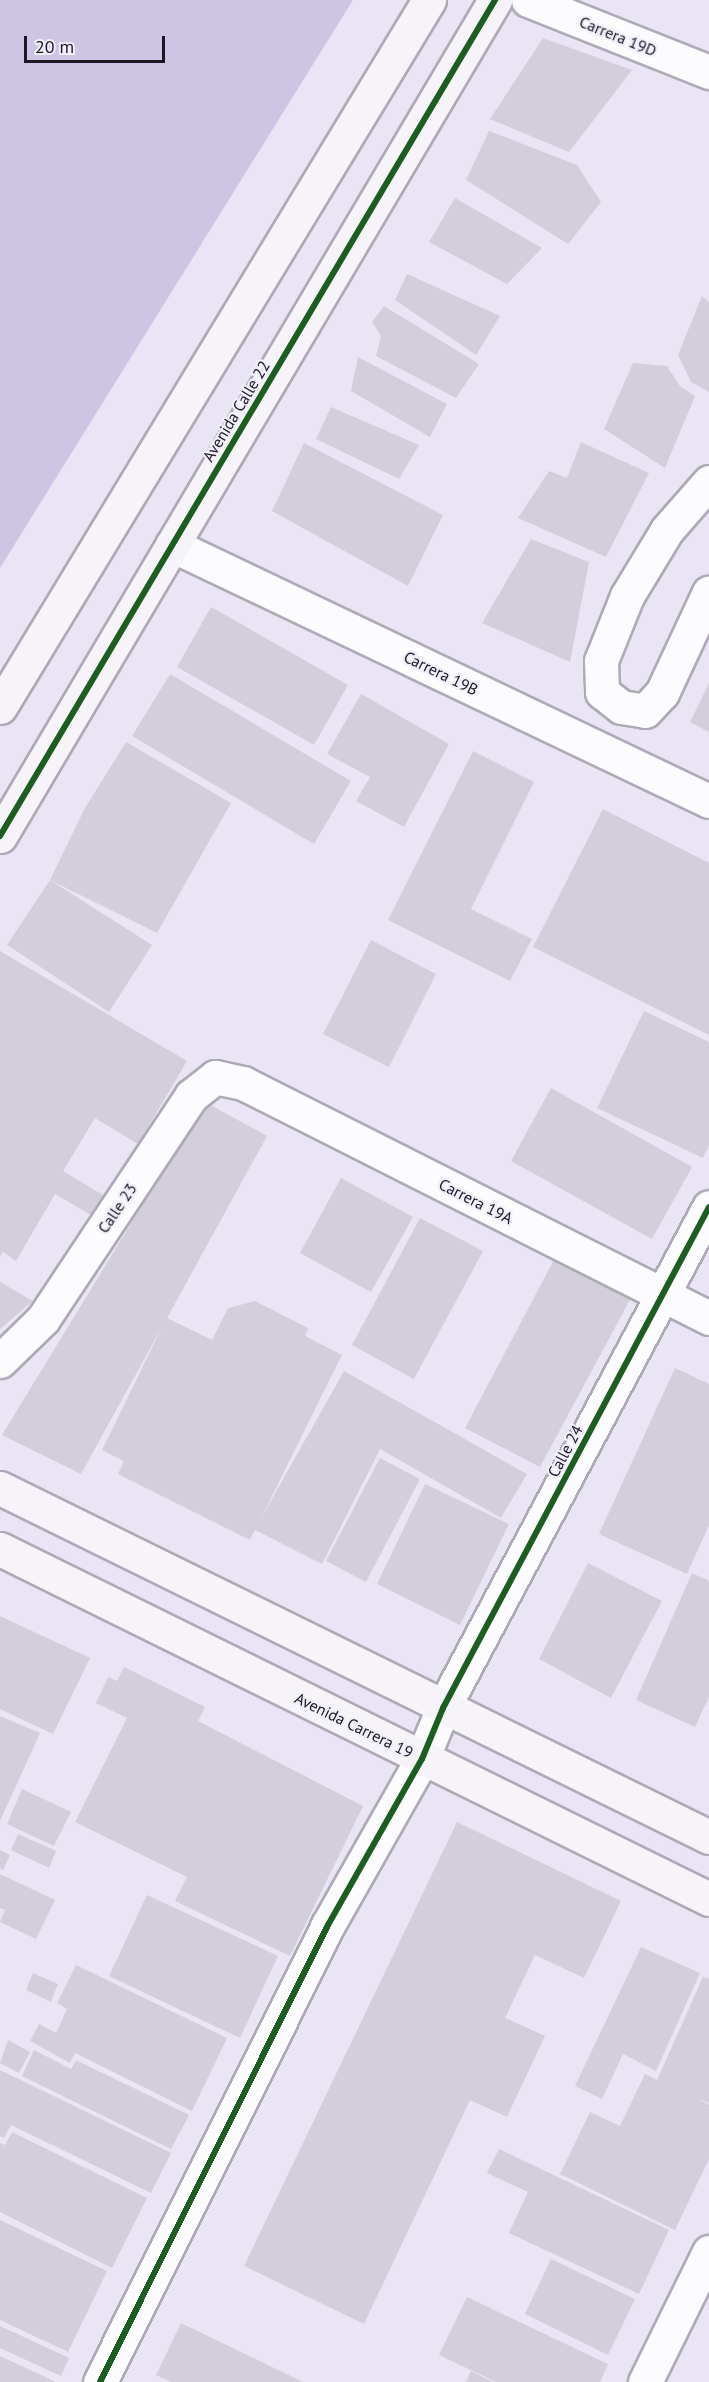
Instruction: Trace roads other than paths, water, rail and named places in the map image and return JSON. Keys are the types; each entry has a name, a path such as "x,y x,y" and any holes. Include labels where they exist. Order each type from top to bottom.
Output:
{"street":[{"path":"0,707 429,0"},
{"name":"Avenida Calle 22","path":"0,836 495,0"},
{"name":"Carrera 19D","path":"528,0 709,72"},
{"path":"709,482 667,530 627,596 601,661 602,692 621,707 645,711 662,693 709,592"},
{"name":"Carrera 19B","path":"172,545 709,801"},
{"name":"Calle 23","path":"0,1361 44,1319 191,1096 215,1077 243,1083"},
{"name":"Carrera 19A","path":"243,1083 709,1318"},
{"name":"Calle 24","path":"100,2382 328,1925 422,1759 443,1708 709,1207"},
{"path":"0,1488 709,1837"},
{"name":"Avenida Carrera 19","path":"0,1549 709,1899"},
{"path":"645,2382 709,2252"}]}
